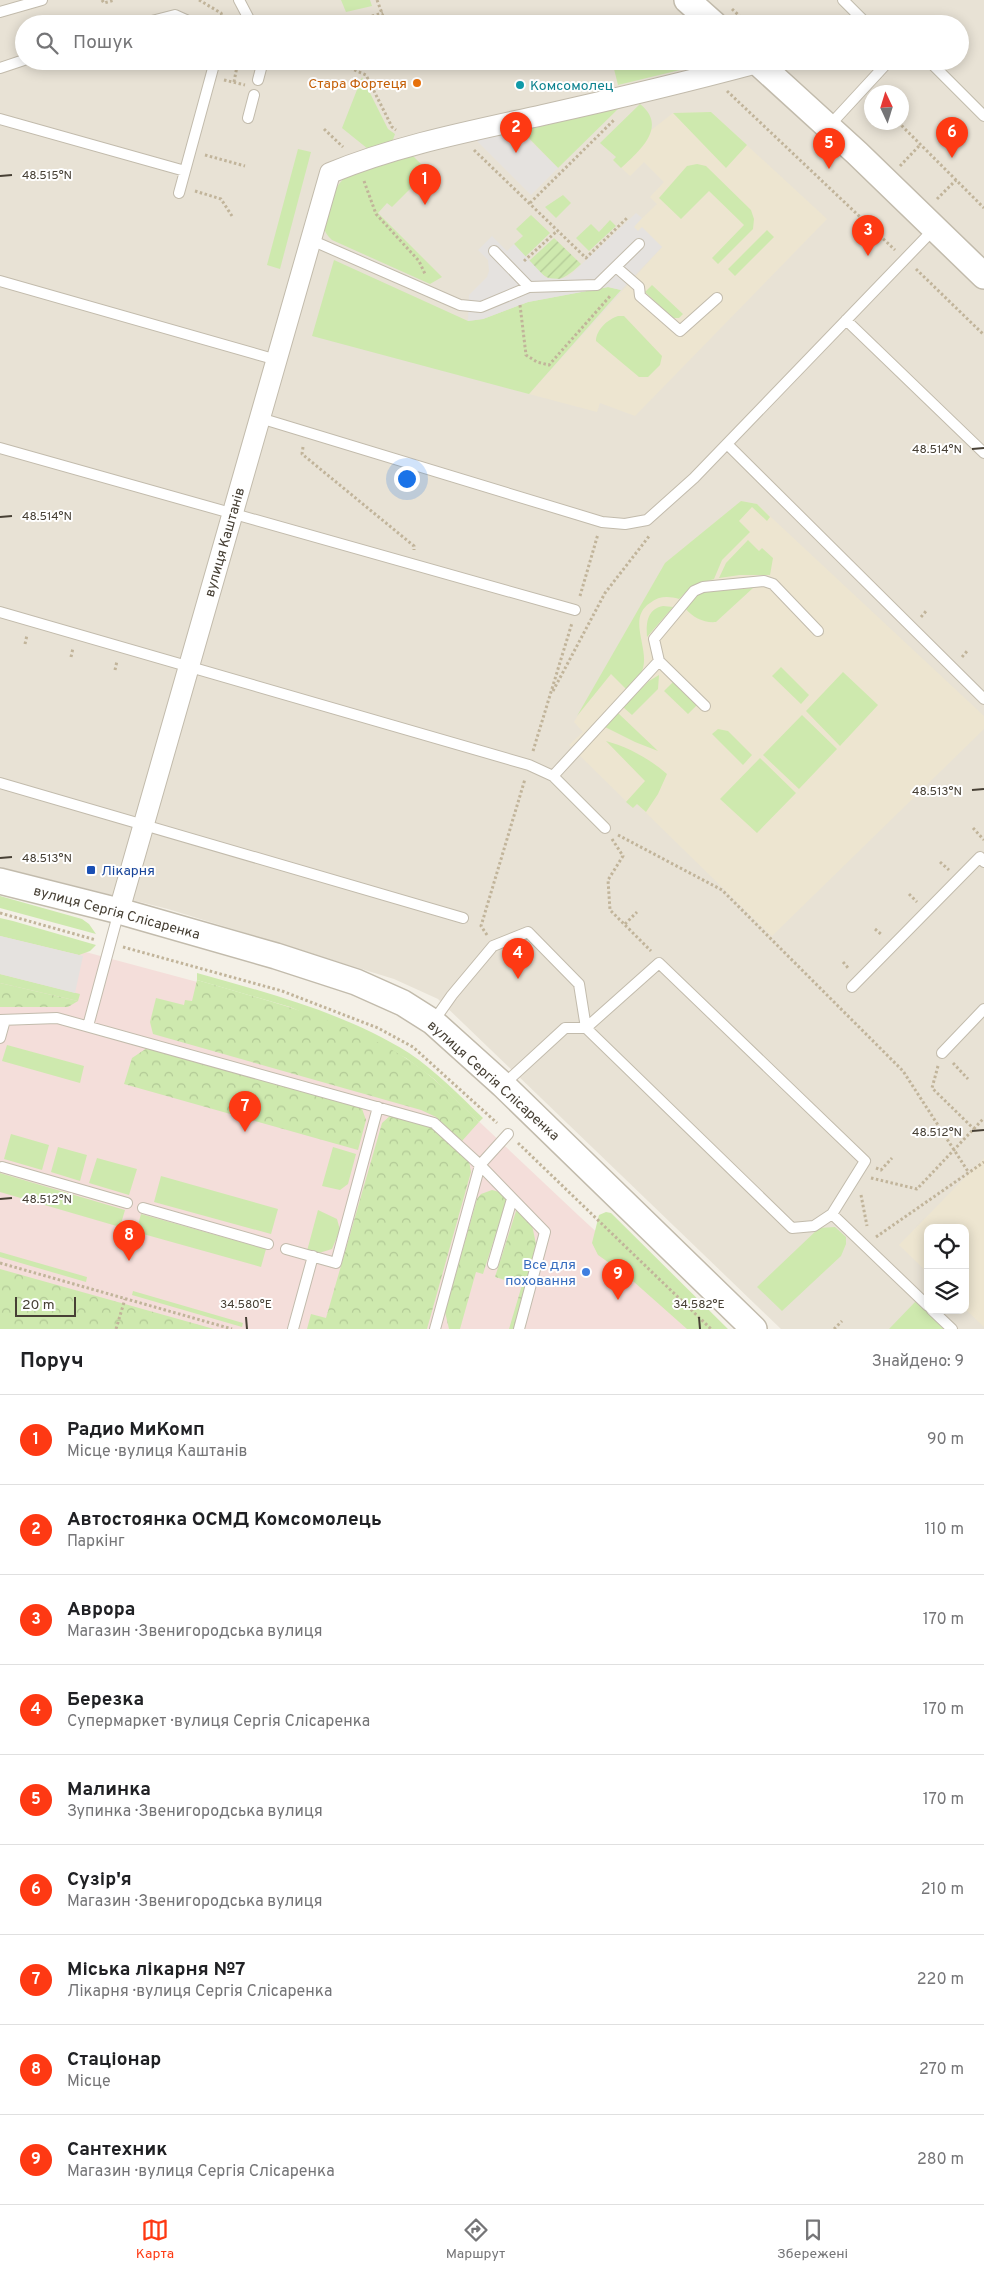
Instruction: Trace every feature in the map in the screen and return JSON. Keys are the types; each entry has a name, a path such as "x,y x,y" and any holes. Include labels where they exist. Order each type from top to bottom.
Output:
{"street":[{"path":"687,0 722,15"},
{"path":"359,161 461,133 652,91 729,70"},
{"path":"766,70 984,276"},
{"name":"вулиця Каштанів","path":"119,911 330,173 359,161"},
{"name":"вулиця Сергія Слісаренка","path":"0,881 119,911 356,982 403,1003 433,1022 503,1085 754,1329"}],"lane":[{"path":"0,12 42,0"},
{"path":"239,0 246,15"},
{"path":"843,0 858,15"},
{"path":"0,68 15,63"},
{"path":"180,190 213,70"},
{"path":"258,80 261,70"},
{"path":"828,127 881,70"},
{"path":"938,70 984,116"},
{"path":"248,118 254,95"},
{"path":"0,119 185,171"},
{"path":"260,418 602,522 625,524 647,520 694,478 935,228"},
{"path":"311,240 460,305 481,307 525,288 597,285 639,244"},
{"path":"494,252 513,270 525,288"},
{"path":"616,266 639,287 640,296 680,331 717,298"},
{"path":"0,281 277,360"},
{"path":"846,320 984,453"},
{"path":"727,444 984,698"},
{"path":"0,448 232,515 576,610"},
{"path":"705,706 659,660 654,639 694,591 703,587 764,581 773,584 818,631"},
{"path":"0,612 188,668 529,765 553,776 605,828"},
{"path":"553,776 659,660"},
{"path":"0,782 463,918"},
{"path":"852,987 983,857"},
{"path":"88,1026 119,911"},
{"path":"433,1022 452,995 493,946 528,932 579,984 586,1028 792,1228 814,1226 832,1214 865,1161 659,964 586,1028 565,1028 503,1085"},
{"path":"942,1053 984,1009"},
{"path":"0,1038 2,1020 57,1018 434,1122 480,1165 545,1232 519,1329"},
{"path":"286,1249 336,1263 378,1107"},
{"path":"435,1329 480,1165 508,1134"},
{"path":"2,1167 127,1203"},
{"path":"493,1264 512,1199"},
{"path":"143,1208 268,1244"},
{"path":"832,1214 867,1243 924,1302"},
{"path":"293,1329 313,1256"},
{"path":"936,1314 952,1329"}],"path":[{"path":"102,0 104,3 115,0"},
{"path":"199,0 222,15"},
{"path":"376,15 383,13 377,0"},
{"path":"234,82 236,70"},
{"path":"356,70 366,74 392,127 398,132 407,147"},
{"path":"711,75 984,335"},
{"path":"530,203 619,115"},
{"path":"906,130 984,208"},
{"path":"461,133 464,140 586,258 628,217"},
{"path":"899,166 920,145"},
{"path":"191,151 245,166"},
{"path":"359,161 376,214 419,261 430,284 443,298"},
{"path":"935,201 956,180"},
{"path":"180,190 222,199 232,216"},
{"path":"513,270 557,231"},
{"path":"525,288 520,306 526,355 537,362 548,365 628,277"},
{"path":"305,432 302,454 414,546 416,566"},
{"path":"493,946 482,926 602,522"},
{"path":"550,697 605,593 652,532"},
{"path":"605,828 623,856 608,880 610,910 657,957 659,964"},
{"path":"605,828 722,890 903,1070 969,1173"},
{"path":"973,828 984,840"},
{"path":"625,924 637,912"},
{"path":"0,913 282,991 378,1028 413,1047 508,1134 711,1329"},
{"path":"968,1079 942,1053 932,1088 974,1129"},
{"path":"984,1118 917,1189 856,1175 867,1243 984,1162"},
{"path":"0,1263 232,1329"},
{"path":"116,1329 125,1299"},
{"path":"834,1329 842,1322"}],"shaded area":[{"path":"0,0 984,0 984,1329 781,1329 438,999 394,979 168,909 0,867"},
{"path":"711,112 827,219 635,416 600,403 597,412 529,394 662,247 642,228 638,232 633,227 657,204 650,197 664,182 644,162 630,176 613,160 673,113"},
{"path":"521,128 522,133 558,168 531,195 474,138"},
{"path":"636,213 642,218 634,227 638,231 642,227 662,247 621,290 608,287 528,302 483,319 468,321 469,295 487,277 489,271 488,260 478,250 492,236 507,251 514,244 546,278 560,279 568,277"},
{"path":"741,501 757,504 984,716 984,729 772,936 637,804 633,808 569,745 583,732 574,722 665,563"},
{"path":"0,929 290,1007 434,1079 702,1329 0,1329"},
{"path":"0,936 83,956 75,993 0,974"},
{"path":"984,1158 984,1327 969,1313 969,1224 924,1224 924,1269 899,1245"}],"green space":[{"path":"341,0 370,0 372,6 346,12"},
{"path":"614,70 680,70 618,85"},
{"path":"362,77 388,129 395,134 391,145 368,149 342,128"},
{"path":"640,104 652,121 651,130 648,139 642,147 621,168 613,160 616,157 600,143"},
{"path":"620,107 558,168 521,130"},
{"path":"711,112 747,145 726,168 673,113"},
{"path":"298,149 311,152 280,269 267,265"},
{"path":"411,154 428,171 392,207 387,203 378,213 442,277 430,284 332,240 324,227 325,214 331,198 343,179 348,175"},
{"path":"697,164 706,166 751,210 754,219 753,229 718,264 712,258 744,225 709,191 681,219 659,198 687,166"},
{"path":"563,195 571,203 556,218 545,207"},
{"path":"531,215 550,233 525,257 514,244 523,236 516,229"},
{"path":"610,220 616,226 589,251 576,238 591,224 599,232"},
{"path":"767,230 774,237 735,276 728,269"},
{"path":"554,238 581,264 560,279 548,278 542,275 529,261"},
{"path":"334,260 468,321 483,319 528,302 608,287 621,290 529,394 312,336"},
{"path":"652,285 683,314 679,318 673,318 645,292"},
{"path":"618,316 624,316 662,356 660,365 648,377 639,377 596,341 598,333 603,326"},
{"path":"741,501 757,504 770,517 767,521 752,507 739,521 750,532 722,560 714,579 692,586 679,599 660,598 643,609 639,625 644,660 640,674 627,690 611,674 577,716 665,563"},
{"path":"748,540 759,551 762,548 773,558 770,575 740,575 719,578 726,563"},
{"path":"753,588 716,622 707,622 699,619 685,608 701,592"},
{"path":"663,606 673,607 647,637 647,622 651,613"},
{"path":"781,667 809,695 801,704 772,676"},
{"path":"843,672 878,705 840,746 806,711"},
{"path":"659,675 658,689 632,715 623,707 649,681"},
{"path":"674,681 698,704 688,714 664,691"},
{"path":"618,713 658,751 605,727"},
{"path":"802,715 837,749 799,789 763,755"},
{"path":"718,729 728,731 752,755 743,765 712,734"},
{"path":"606,741 638,754 667,774 658,794 646,812 637,804 633,808 626,802 645,781"},
{"path":"760,758 796,793 757,833 720,799"},
{"path":"0,896 82,919 89,924 96,934 0,908"},
{"path":"0,918 96,945 90,951 79,955 0,936"},
{"path":"197,973 306,1005 359,1026 409,1053 448,1084 483,1118 479,1122 434,1079 406,1058 290,1007 197,980"},
{"path":"0,974 80,994 78,1001 0,983"},
{"path":"197,980 277,1003 355,1031 380,1043 424,1071 479,1122 462,1141 436,1117 421,1110 153,1034 150,1022 156,998 184,1005 185,1000 192,1001"},
{"path":"0,983 78,1001 68,1007 0,1007"},
{"path":"7,1045 84,1066 80,1083 2,1061"},
{"path":"150,1046 361,1106 366,1120 358,1150 124,1084 132,1058"},
{"path":"391,1115 434,1128 469,1161 471,1172 427,1329 307,1329 311,1314 326,1318 382,1123"},
{"path":"11,1134 49,1145 42,1170 4,1159"},
{"path":"58,1147 87,1155 80,1181 51,1172"},
{"path":"333,1147 356,1154 348,1184 340,1190 322,1186"},
{"path":"97,1158 137,1169 129,1195 89,1183"},
{"path":"0,1173 125,1210 120,1227 0,1192"},
{"path":"161,1176 278,1209 271,1234 154,1202"},
{"path":"492,1190 500,1192 507,1199 483,1274 476,1272 460,1329 449,1329 445,1312 477,1199 481,1194"},
{"path":"517,1208 532,1225 536,1244 515,1329 509,1329 522,1285 495,1277"},
{"path":"318,1210 337,1219 340,1230 332,1249 319,1253 307,1251"},
{"path":"606,1212 611,1213 728,1329 687,1329 625,1274 598,1255 592,1243 599,1215"},
{"path":"141,1214 266,1249 261,1267 136,1232"},
{"path":"835,1227 846,1237 846,1244 841,1256 782,1311 757,1287 819,1228"},
{"path":"0,1252 87,1277 86,1282 0,1257"},
{"path":"0,1269 214,1329 0,1329"},
{"path":"133,1291 243,1323 242,1327 132,1295"},
{"path":"916,1301 924,1309 924,1314 929,1314 945,1329 889,1329"}],"place":[{"name":"Стара Фортеця","path":"417,83"},
{"name":"Комсомолец","path":"520,85"},
{"name":"Автостоянка ОСМД Комсомолець","path":"516,153"},
{"name":"Сузір'я","path":"952,158"},
{"name":"Малинка","path":"829,169"},
{"name":"Радио МиКомп","path":"425,205"},
{"name":"Аврора","path":"868,256"},
{"name":"Лікарня","path":"91,870"},
{"name":"Березка","path":"518,979"},
{"name":"Міська лікарня №7","path":"245,1132"},
{"name":"Стаціонар","path":"129,1261"},
{"name":"Все для поховання","path":"586,1272"},
{"name":"Сантехник","path":"618,1300"}]}
